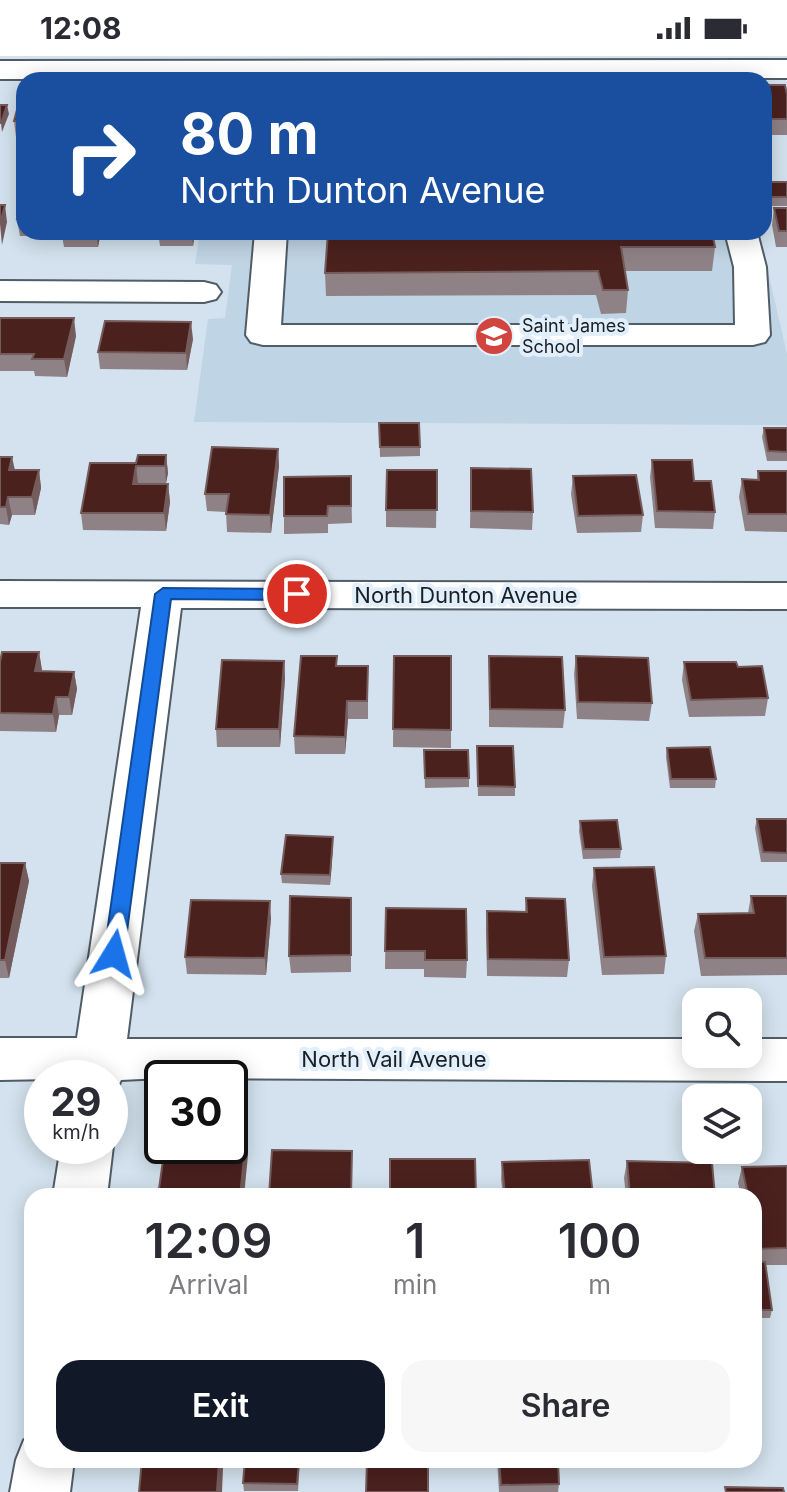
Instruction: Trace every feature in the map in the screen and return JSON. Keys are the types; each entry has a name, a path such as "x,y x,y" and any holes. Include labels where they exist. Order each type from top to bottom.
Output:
{"street":[{"path":"340,72 509,63 655,72"},
{"path":"746,72 787,69"},
{"path":"0,70 113,72"},
{"path":"270,240 263,335 753,335 750,267 743,240"},
{"path":"0,291 204,292"},
{"name":"North Dunton Avenue","path":"0,594 787,596"},
{"path":"99,1060 163,594"},
{"name":"North Vail Avenue","path":"0,1059 24,1061"},
{"name":"North Vail Avenue","path":"128,1068 787,1060"},
{"path":"81,1188 84,1164"},
{"path":"40,1492 44,1468"}],"shaded area":[{"name":"Saint James School","path":"199,240 761,240 787,354 787,425 194,422 208,319 225,318 232,265 195,264"}],"building":[{"path":"772,85 785,85 787,119 772,119"},
{"path":"0,105 7,105 1,123 0,123"},
{"path":"772,182 787,182 787,197 772,197"},
{"path":"0,205 5,205 0,224"},
{"path":"774,208 787,208 787,231 779,231"},
{"path":"327,240 714,240 715,247 621,247 628,290 603,290 598,271 325,273"},
{"path":"0,318 74,318 64,359 32,359 34,354 0,354"},
{"path":"105,321 191,322 186,353 98,352"},
{"path":"379,423 419,423 420,447 380,447"},
{"path":"764,428 787,428 787,452 768,451"},
{"path":"212,447 278,449 270,515 226,514 229,494 205,494"},
{"path":"138,455 166,455 165,466 136,466 133,484 168,484 164,513 81,513 90,463 136,463"},
{"path":"0,457 12,457 9,470 39,470 32,497 8,497 6,507 0,507"},
{"path":"652,460 692,460 694,481 711,481 715,512 657,511"},
{"path":"471,468 531,469 533,512 471,511"},
{"path":"387,470 437,470 437,510 386,510"},
{"path":"758,471 787,471 787,514 748,514 742,479 759,480"},
{"path":"636,475 643,515 578,516 573,476"},
{"path":"351,476 351,506 328,506 327,516 284,516 284,477"},
{"path":"2,652 39,652 35,671 74,672 69,697 56,697 53,714 0,713"},
{"path":"301,656 337,656 336,666 368,666 367,701 347,701 345,737 294,736"},
{"path":"394,656 451,656 451,730 393,729"},
{"path":"489,656 562,657 565,710 490,709"},
{"path":"576,656 648,658 652,703 578,702"},
{"path":"222,660 284,661 279,729 216,729"},
{"path":"684,662 736,662 738,667 762,666 768,698 691,700"},
{"path":"477,746 513,746 515,787 478,786"},
{"path":"710,747 716,779 671,779 667,748"},
{"path":"424,750 468,750 469,778 425,778"},
{"path":"757,819 787,819 787,853 763,852"},
{"path":"617,820 621,849 584,849 580,821"},
{"path":"286,835 333,837 330,875 281,874"},
{"path":"0,863 25,863 5,960 0,960"},
{"path":"654,867 666,956 604,957 594,868"},
{"path":"290,896 351,898 351,955 289,956"},
{"path":"751,896 787,896 787,958 705,958 698,914 754,913"},
{"path":"526,898 565,899 569,960 488,959 487,911 527,912"},
{"path":"191,900 270,901 265,958 185,957"},
{"path":"386,908 466,909 467,960 425,960 425,951 385,951"},
{"path":"272,1150 352,1151 351,1188 270,1188"},
{"path":"390,1159 475,1159 476,1188 390,1188"},
{"path":"589,1160 592,1188 504,1188 502,1162"},
{"path":"627,1161 712,1164 714,1188 629,1188"},
{"path":"162,1164 243,1164 241,1188 159,1188"},
{"path":"787,1166 787,1248 762,1249 762,1188 746,1188 742,1167"},
{"path":"762,1262 765,1262 772,1310 762,1310"},
{"path":"141,1468 218,1468 217,1492 139,1492"},
{"path":"244,1468 298,1468 297,1484 243,1483"},
{"path":"367,1468 428,1468 428,1492 366,1492"},
{"path":"500,1468 558,1468 559,1484 501,1485"},
{"path":"725,1487 783,1488 784,1492 726,1492"}],"place":[{"name":"Saint James School","path":"494,336"}],"route":[{"path":"114,954 163,594 297,594"}]}
